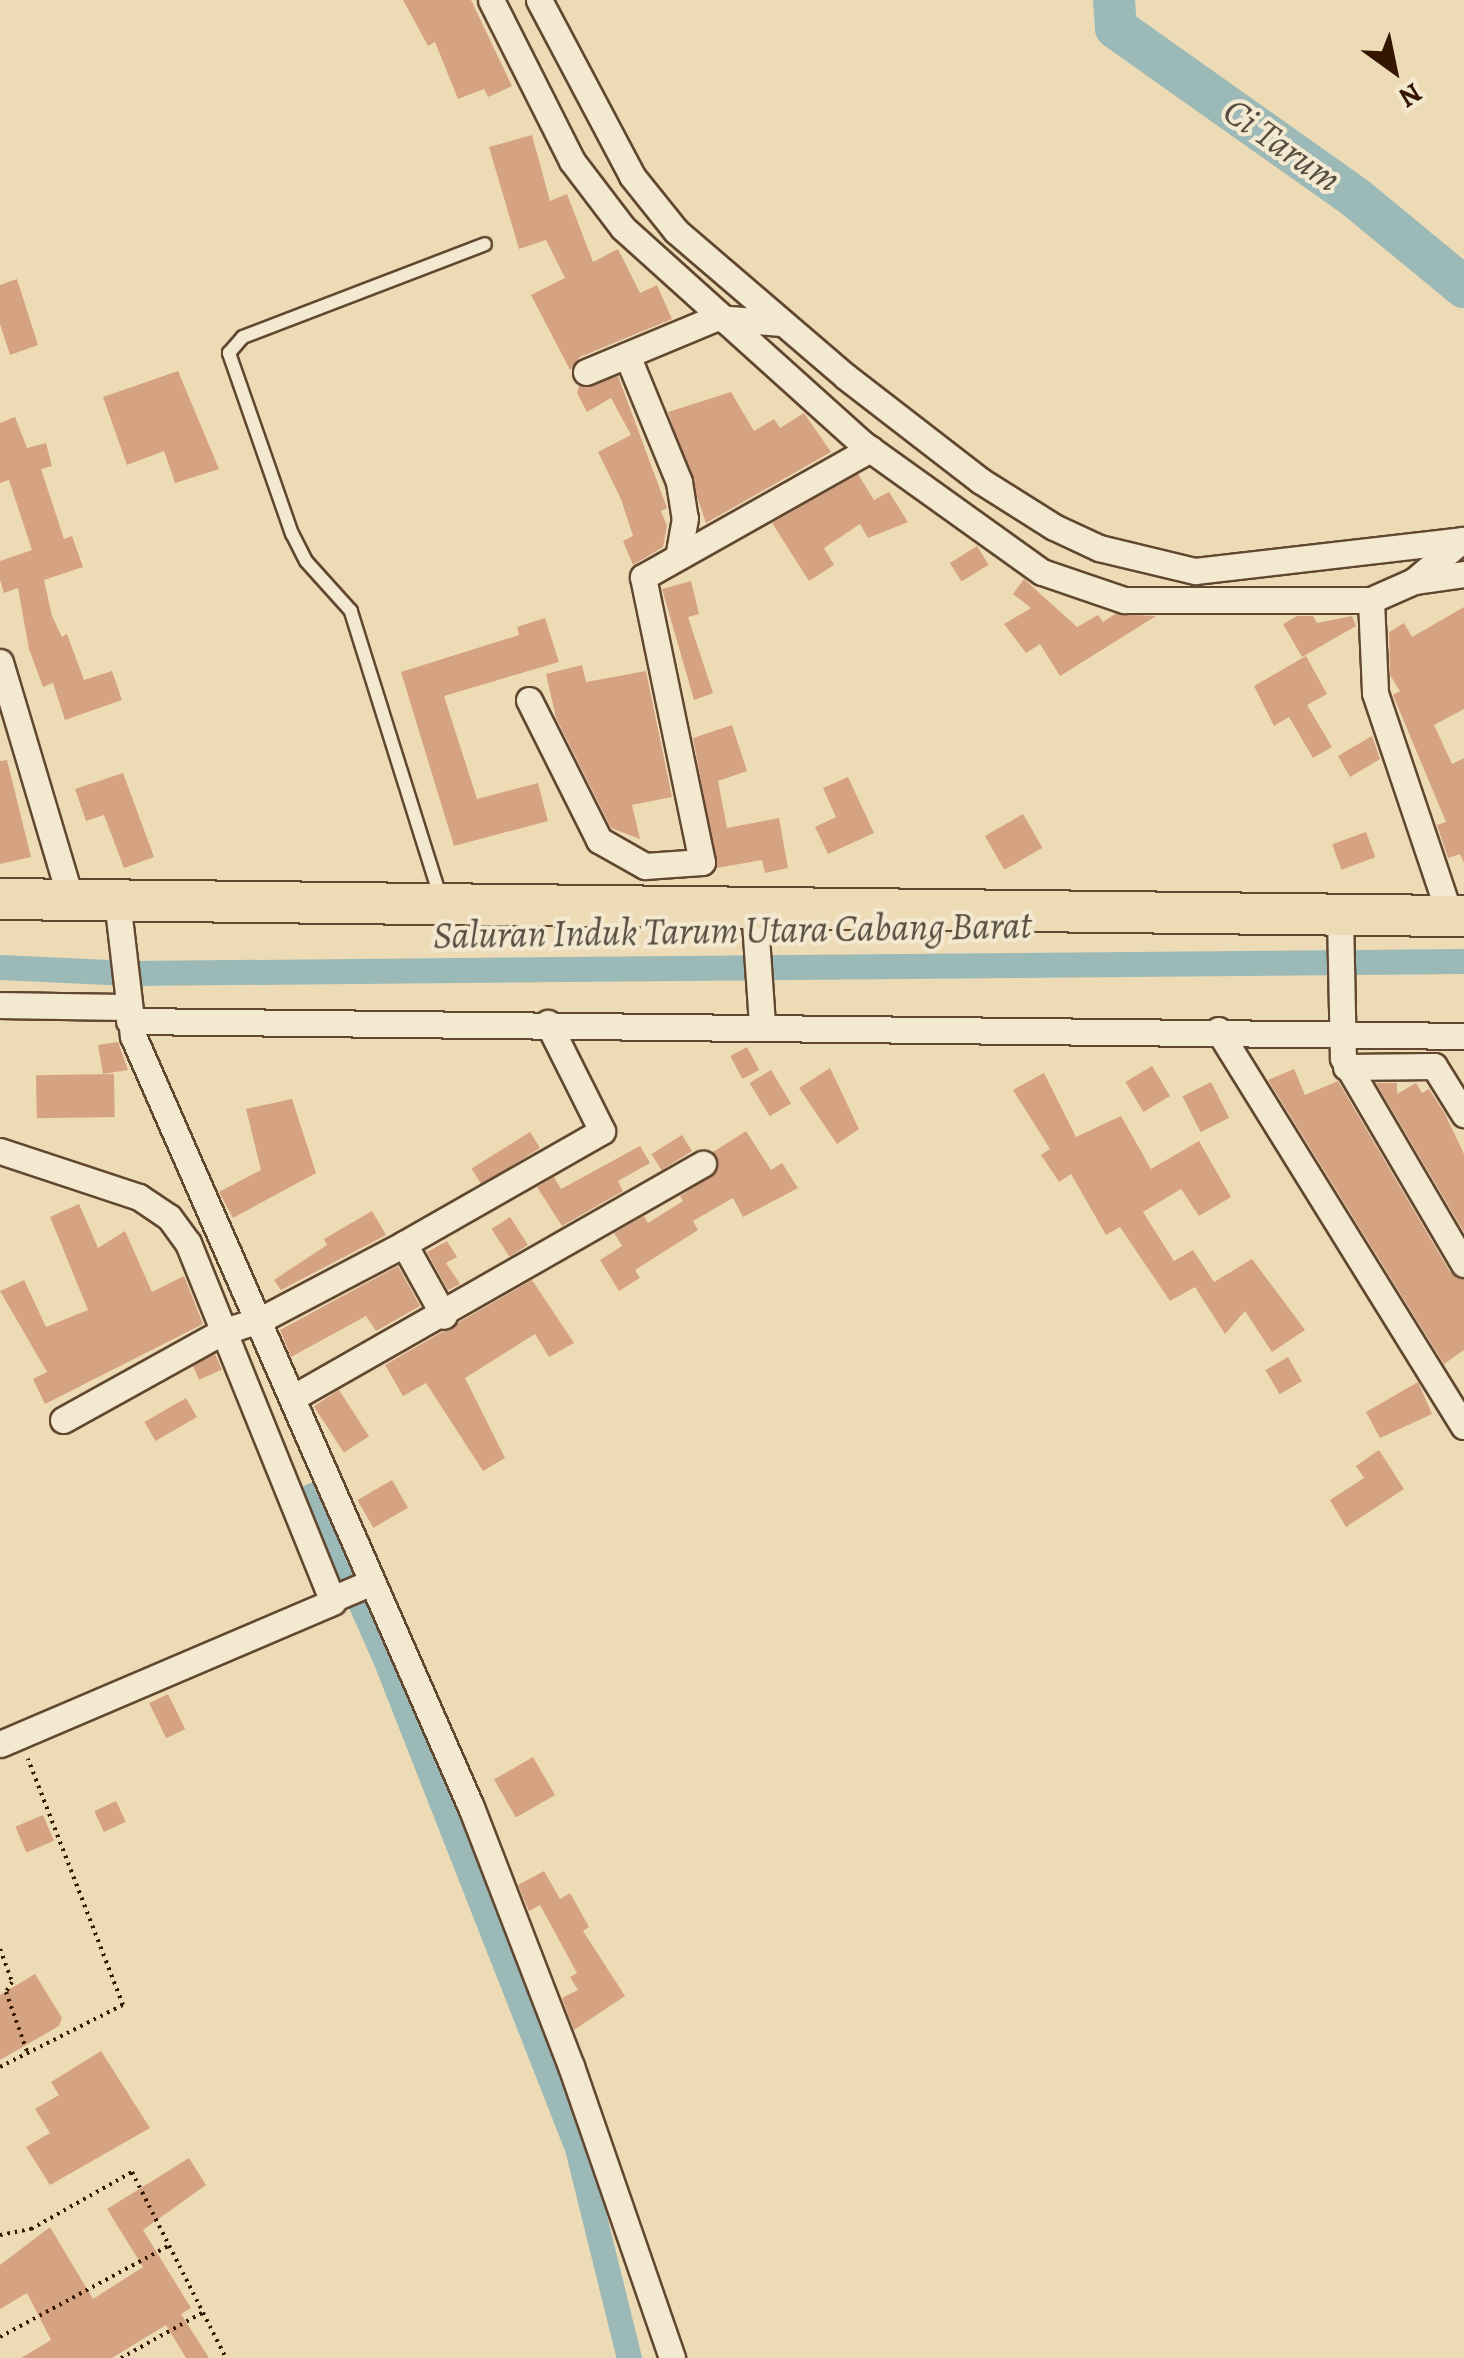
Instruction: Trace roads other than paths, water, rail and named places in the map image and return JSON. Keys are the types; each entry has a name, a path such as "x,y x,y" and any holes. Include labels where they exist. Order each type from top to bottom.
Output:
{"main road":[{"path":"0,899 71,900 119,913 648,886 756,923 1341,926 1457,916"}],"street":[{"path":"491,0 572,161 624,228 716,318 870,449 1042,572 1098,595 1217,604 1371,600 1414,581 1464,574"},
{"path":"539,0 584,93 653,204 782,323 981,481 1099,548 1151,564 1226,572 1463,540"},
{"path":"586,372 716,318 782,323"},
{"path":"626,355 679,482 685,518 679,551"},
{"path":"529,700 585,823 648,886 702,861 643,580 679,551 870,449"},
{"path":"1414,581 1463,540"},
{"path":"1371,600 1375,693 1457,916"},
{"path":"0,662 71,900"},
{"path":"119,913 128,1014 334,1599"},
{"path":"756,923 761,1016"},
{"path":"1341,926 1341,1029 1346,1067 1464,1264"},
{"path":"0,1006 128,1014 548,1023 761,1016 1218,1030 1341,1029 1464,1036"},
{"path":"63,1420 404,1244 602,1131 548,1023"},
{"path":"1218,1030 1464,1426"},
{"path":"1346,1067 1434,1066 1464,1114"},
{"path":"0,1151 138,1197 204,1234 241,1326 294,1398 369,1583 500,1881 672,2358"},
{"path":"294,1398 444,1316 703,1164"},
{"path":"404,1244 444,1316"},
{"path":"9,1740 369,1583"}],"lane":[{"path":"440,898 434,862 352,612 306,561 292,534 229,354 242,337 485,244"}],"waterway":[{"name":"Ci Tarum","path":"1114,0 1116,28 1356,198 1464,287"},
{"name":"Saluran Induk Tarum Utara Cabang Barat","path":"0,967 130,973 1464,961"},
{"path":"312,1495 385,1659 577,2148 629,2358"}]}
